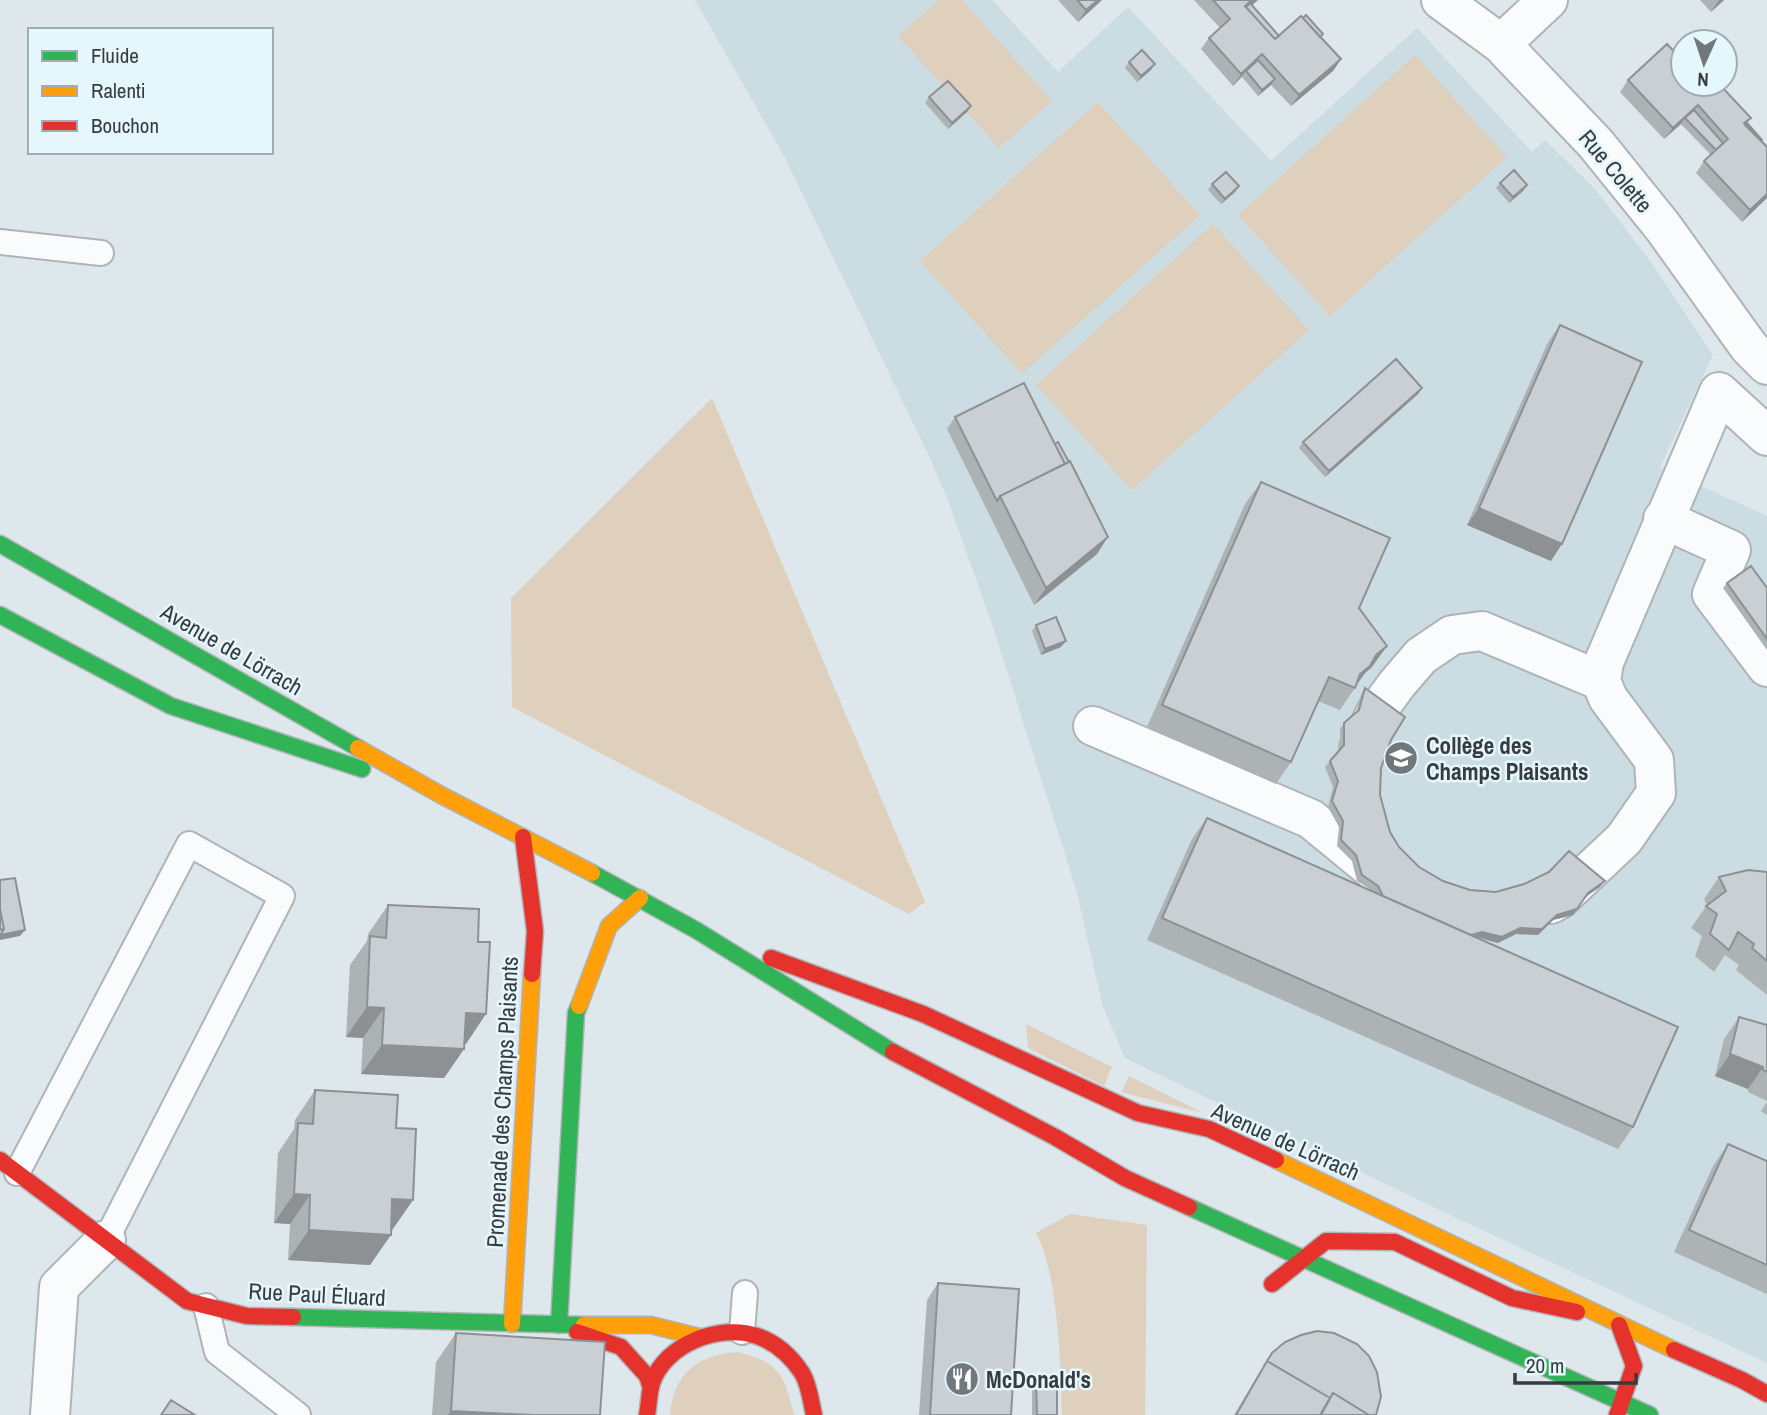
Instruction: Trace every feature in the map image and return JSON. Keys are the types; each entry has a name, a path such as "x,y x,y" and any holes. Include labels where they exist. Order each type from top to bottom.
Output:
{"main road":[{"name":"Avenue de Lörrach","path":"0,544 441,795 640,898 880,1045 1055,1137 1125,1178 1303,1259 1619,1410 1649,1415"},
{"name":"Avenue de Lörrach","path":"0,615 172,706 441,795"},
{"name":"Promenade des Champs Plaisants","path":"512,1324 535,931 523,838"},
{"path":"559,1325 576,1013 609,926 640,898"},
{"name":"Avenue de Lörrach","path":"696,930 923,1014 1138,1113 1209,1129 1767,1394"},
{"name":"Rue Paul Éluard","path":"8,1167 187,1301 247,1316 512,1324"},
{"path":"1272,1284 1326,1241 1395,1242 1512,1298 1613,1322 1634,1366 1619,1410"},
{"path":"512,1324 651,1325 699,1337"},
{"path":"559,1325 621,1347 647,1376 651,1388"},
{"path":"647,1415 651,1388 662,1366 678,1349 699,1337 720,1331 742,1332 766,1338 787,1352 803,1372 813,1395 814,1415"}],"street":[{"name":"Rue Colette","path":"1441,0 1501,44 1611,162 1761,347"},
{"path":"1501,44 1548,0"},
{"path":"1520,919 1560,899 1624,839 1656,793 1654,760 1608,698 1601,681 1604,662 1719,392 1767,436"},
{"path":"1663,519 1731,550 1712,594 1767,667"},
{"path":"1367,865 1353,795 1355,755 1375,714 1421,656 1452,635 1482,631 1601,681"},
{"path":"1093,726 1311,819 1367,865 1398,895"},
{"path":"50,1415 59,1287 106,1240"}],"lane":[{"path":"0,242 101,253"},
{"path":"8,1167 189,844 282,896 106,1240"},
{"path":"742,1332 745,1293"},
{"path":"206,1306 218,1352 298,1415"}],"shaded area":[{"name":"Collège des Champs Plaisants","path":"695,0 992,0 1058,72 1128,7 1271,161 1417,28 1532,152 1545,140 1596,190 1653,265 1713,355 1660,467 1767,516 1767,1363 1450,1215 1125,1058 1103,1007 1076,889 993,627 949,503 930,458 784,156"},
{"path":"939,0 962,0 1052,101 999,148 898,36"},
{"path":"1415,55 1507,157 1330,316 1238,215"},
{"path":"1098,102 1200,215 1022,374 920,261"},
{"path":"1213,224 1309,330 1132,490 1036,385"},
{"path":"712,398 925,902 909,914 512,707 511,598"},
{"path":"1026,1024 1112,1067 1104,1086 1028,1048"},
{"path":"1129,1076 1203,1113 1121,1092"},
{"path":"1070,1214 1147,1225 1145,1415 1062,1415 1054,1295 1036,1233"},
{"path":"738,1352 772,1366 783,1380 794,1415 670,1415 677,1388 690,1369 711,1357"}],"building":[{"path":"1077,0 1098,0 1086,10"},
{"path":"1213,0 1252,0 1245,6 1275,39 1301,16 1341,59 1299,95 1262,54 1241,74 1209,38 1230,19"},
{"path":"1250,3 1279,36 1275,39 1246,7"},
{"path":"1306,15 1323,34 1320,37 1303,18"},
{"path":"1667,44 1669,98 1732,98 1751,118 1744,123 1767,147 1767,194 1750,210 1704,161 1728,139 1698,105 1673,128 1628,80"},
{"path":"1142,50 1155,64 1141,76 1129,62"},
{"path":"1258,60 1275,79 1262,90 1246,71"},
{"path":"948,81 971,106 952,123 929,97"},
{"path":"1694,110 1723,143 1716,150 1685,118"},
{"path":"1747,123 1762,140 1761,141 1745,125"},
{"path":"1514,170 1527,185 1513,197 1500,183"},
{"path":"1226,172 1239,186 1225,199 1212,184"},
{"path":"1560,325 1642,362 1562,544 1479,508"},
{"path":"1396,359 1422,388 1329,471 1303,442"},
{"path":"1024,383 1065,464 1000,496 997,501 955,417"},
{"path":"1058,442 1069,462 1065,464 1055,444"},
{"path":"1070,461 1108,537 1046,588 1000,496"},
{"path":"1261,482 1390,538 1359,608 1387,646 1360,674 1355,688 1329,677 1291,762 1162,705"},
{"path":"1751,566 1767,588 1767,639 1727,583"},
{"path":"1056,617 1066,641 1045,649 1036,625"},
{"path":"1365,688 1405,717 1391,740 1381,768 1380,795 1390,832 1399,847 1419,867 1443,881 1470,890 1496,892 1524,884 1549,872 1569,851 1605,881 1588,893 1577,909 1557,915 1542,929 1520,928 1502,937 1482,932 1471,935 1383,896 1378,886 1362,875 1356,855 1341,840 1343,821 1332,801 1338,781 1330,761 1344,745 1344,723 1359,710"},
{"path":"1207,818 1678,1027 1633,1127 1162,918"},
{"path":"1748,870 1767,872 1767,961 1752,948 1754,944 1738,932 1729,950 1710,934 1717,914 1706,906 1726,891 1719,877"},
{"path":"15,878 25,930 0,935 4,929 0,909 0,880"},
{"path":"388,905 479,909 478,942 490,942 486,1014 466,1013 464,1049 382,1045 384,1008 367,1007 370,936 386,938"},
{"path":"0,909 4,929 0,930"},
{"path":"1739,1017 1767,1025 1767,1072 1763,1067 1730,1054"},
{"path":"315,1090 398,1095 396,1128 416,1129 413,1200 392,1199 391,1235 309,1230 310,1195 294,1194 298,1123 313,1124"},
{"path":"1728,1144 1767,1161 1767,1265 1689,1230"},
{"name":"McDonald's","path":"938,1283 1019,1289 1011,1415 930,1415"},
{"path":"1317,1331 1334,1333 1357,1344 1369,1356 1377,1372 1381,1397 1376,1415 1369,1415 1333,1393 1330,1398 1267,1361 1285,1342"},
{"path":"456,1333 605,1342 600,1415 451,1411"},
{"path":"1267,1361 1330,1398 1320,1415 1236,1415"},
{"path":"1057,1380 1057,1415 1037,1415 1036,1381"},
{"path":"1333,1393 1369,1415 1321,1415"},
{"path":"171,1400 195,1415 161,1415"}],"traffic: fast":[{"path":"0,544 358,748"},
{"path":"0,615 171,706 362,769"},
{"path":"592,873 696,930 893,1052"},
{"path":"559,1325 576,1013 579,1006"},
{"path":"1189,1207 1650,1415"},
{"path":"293,1317 584,1325"}],"traffic: slow":[{"path":"358,748 441,795 592,873"},
{"path":"579,1006 609,926 640,898"},
{"path":"512,1324 532,974"},
{"path":"1276,1160 1674,1350"},
{"path":"584,1325 651,1325 699,1337"}],"traffic: jam":[{"path":"523,837 535,931 532,974"},
{"path":"771,958 923,1014 1138,1113 1209,1129 1276,1160"},
{"path":"893,1052 1055,1137 1125,1178 1189,1207"},
{"path":"0,1160 187,1301 247,1316 293,1317"},
{"path":"1272,1284 1326,1241 1395,1242 1512,1298 1577,1312"},
{"path":"1617,1415 1634,1366 1619,1325"},
{"path":"577,1332 621,1347 647,1376 651,1388"},
{"path":"647,1415 652,1383 669,1357 695,1340 727,1332 757,1336 771,1342 788,1356 804,1377 814,1415"},
{"path":"1674,1350 1767,1394"}],"place":[{"name":"Collège des Champs Plaisants","path":"1401,758"},
{"name":"McDonald's","path":"962,1379"}]}
